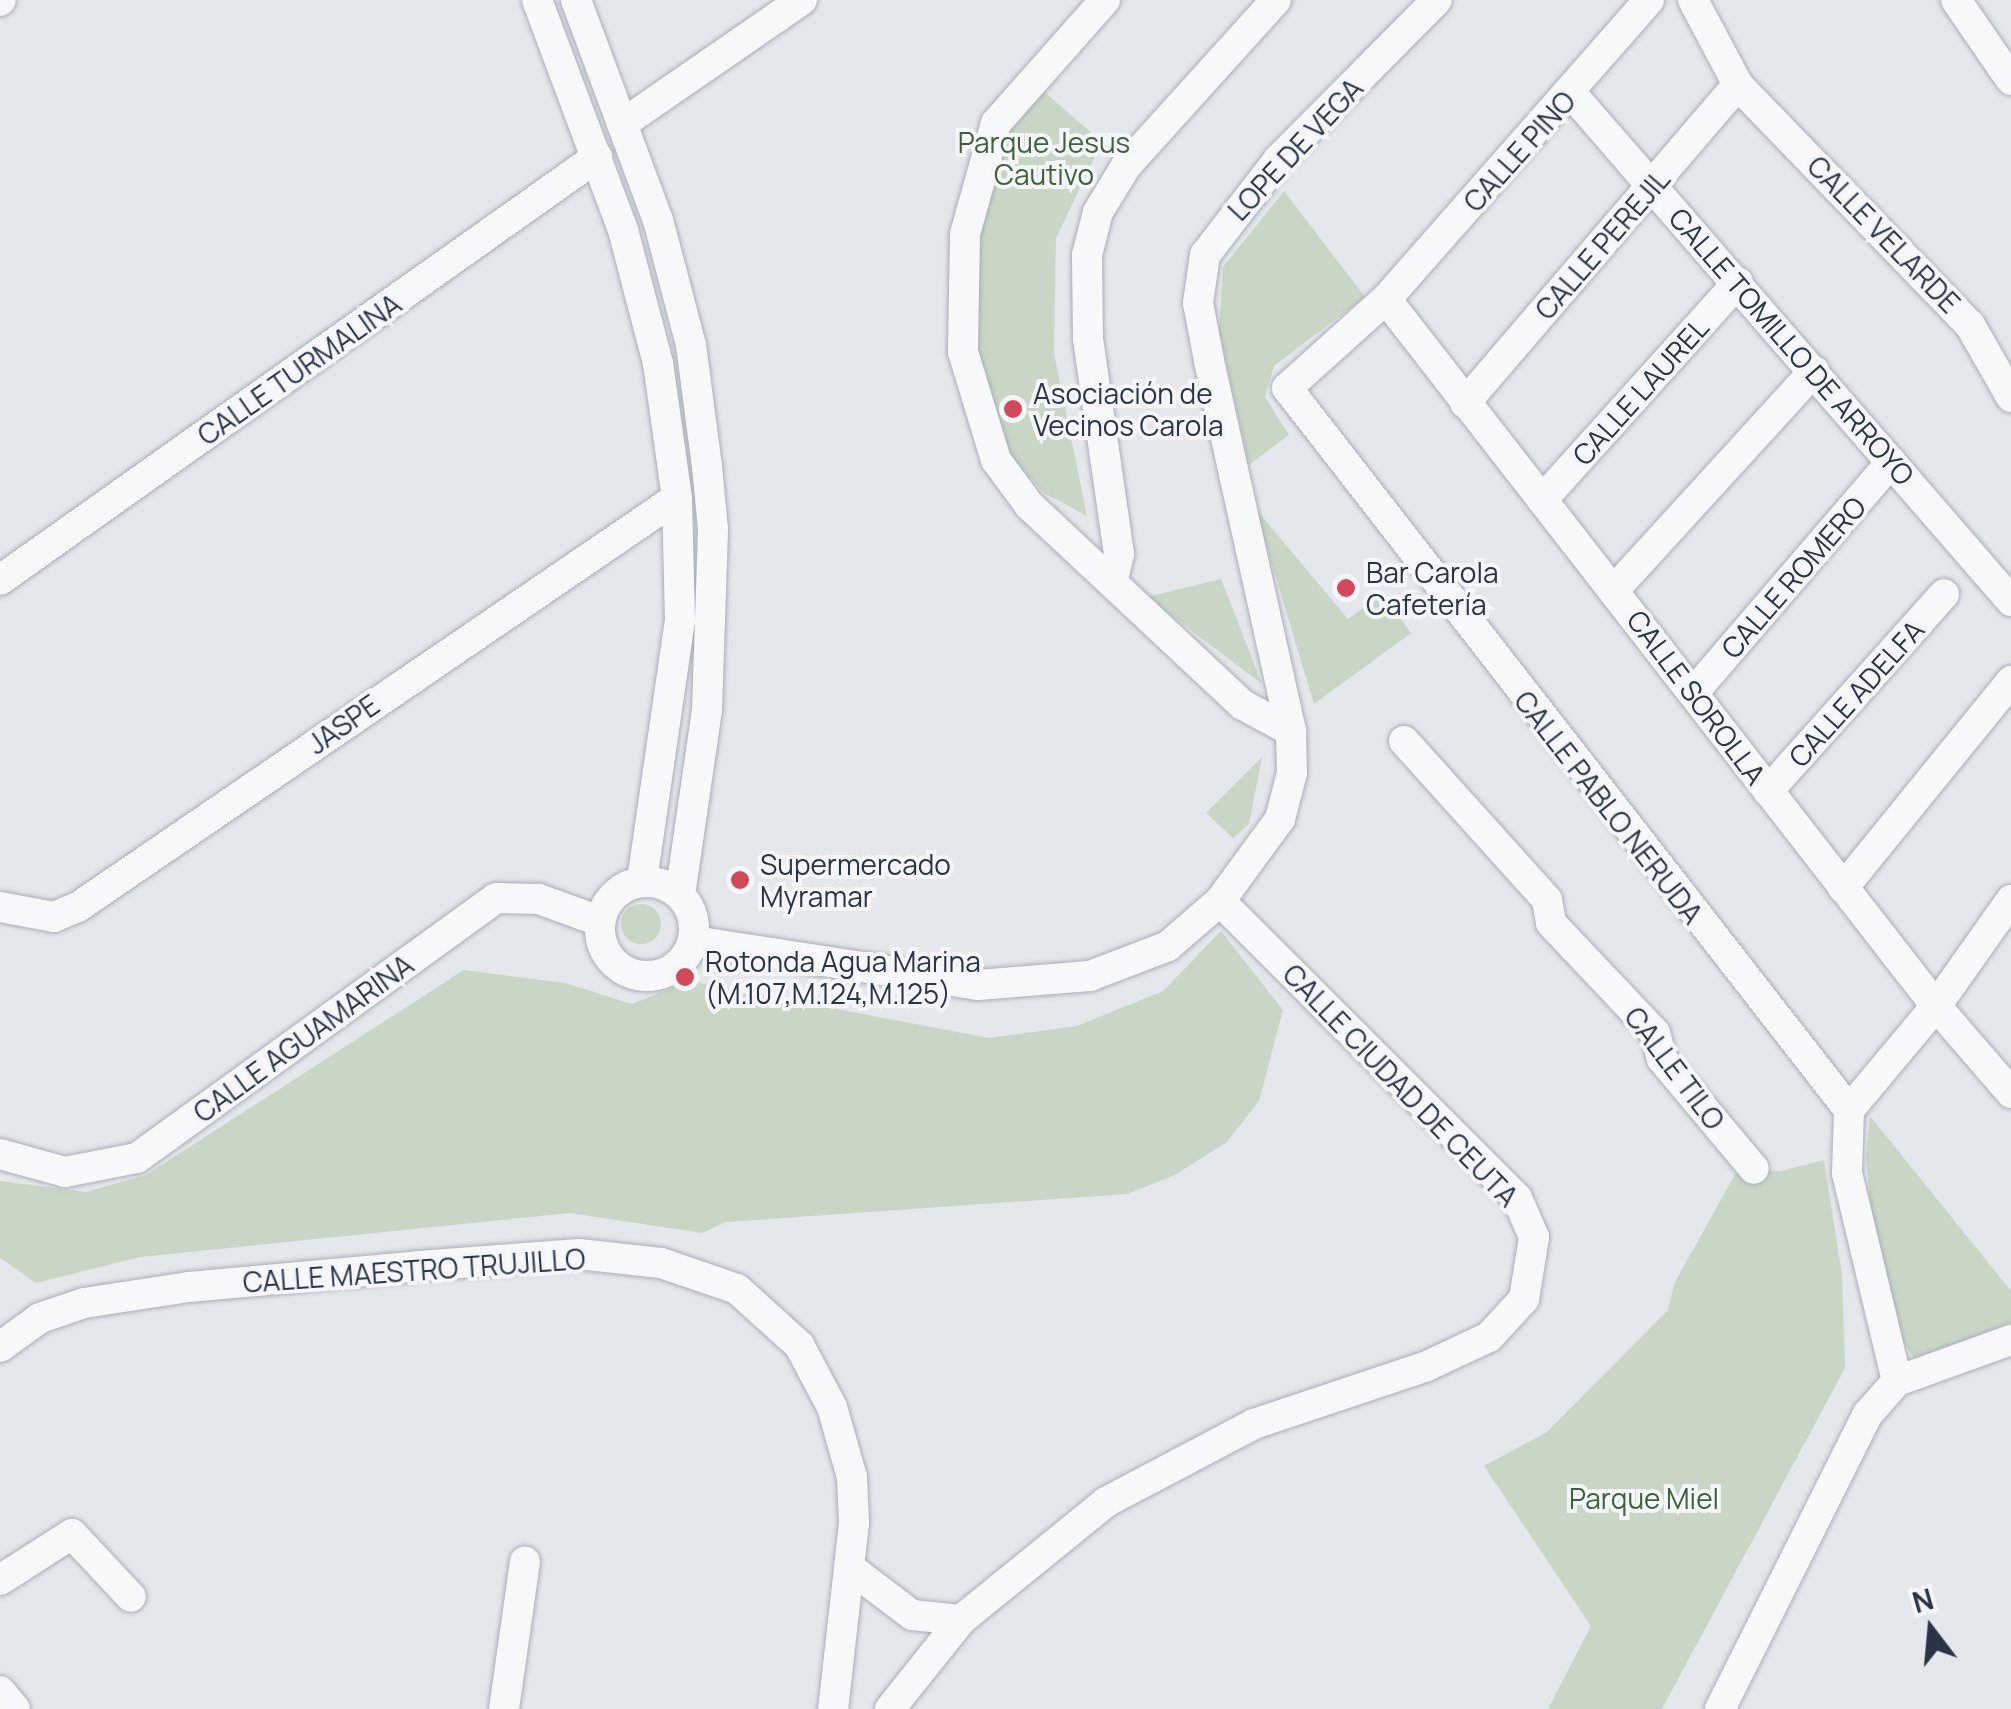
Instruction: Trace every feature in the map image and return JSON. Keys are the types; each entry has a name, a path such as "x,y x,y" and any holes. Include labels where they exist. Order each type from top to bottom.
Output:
{"street":[{"path":"537,0 597,157 658,363 677,498 680,620 642,880"},
{"path":"576,0 625,122 691,345 714,530 707,710 680,894 695,924 694,941 674,968 636,976 606,955 600,921 618,890 642,880 680,894"},
{"path":"625,122 802,0"},
{"path":"694,941 978,986 1090,976 1168,946 1220,901 1280,819 1292,773 1291,731 1243,705 1030,505 996,460 963,352 965,234 996,123 1105,0"},
{"path":"1113,580 1119,554 1088,339 1087,255 1098,212 1126,166 1276,0"},
{"name":"LOPE DE VEGA","path":"1291,731 1198,302 1205,256 1279,159 1437,0"},
{"name":"CALLE PINO","path":"1386,299 1572,93 1649,0"},
{"name":"CALLE VELARDE","path":"1693,0 1738,85 1970,325 2011,397"},
{"path":"1956,0 2011,80"},
{"name":"CALLE PEREJIL","path":"1465,403 1738,85"},
{"name":"CALLE TOMILLO DE ARROYO","path":"1572,93 2011,601"},
{"name":"CALLE TURMALINA","path":"0,580 597,157"},
{"name":"CALLE LAUREL","path":"1542,500 1738,282"},
{"name":"CALLE SOROLLA","path":"1386,299 1542,500 1616,588 1936,1006 2001,1061 2011,1094"},
{"name":"CALLE PABLO NERUDA","path":"1386,299 1305,365 1286,388 1297,407 1849,1110"},
{"path":"1616,588 1814,371"},
{"name":"CALLE ROMERO","path":"1694,692 1892,462"},
{"name":"JASPE","path":"0,907 54,918 78,908 677,498"},
{"name":"CALLE ADELFA","path":"1768,791 1944,594"},
{"path":"1843,888 2011,681"},
{"name":"CALLE TILO","path":"1404,741 1548,900 1551,923 1655,1033 1662,1059 1754,1169"},
{"name":"CALLE AGUAMARINA","path":"0,1154 64,1172 99,1170 137,1158 496,898 539,899 600,921"},
{"path":"1898,1381 1848,1173 1849,1110 1936,1006 2011,900"},
{"name":"CALLE CIUDAD DE CEUTA","path":"890,1709 961,1620 1106,1502 1254,1424 1426,1366 1489,1337 1524,1298 1534,1237 1517,1198 1220,901"},
{"name":"CALLE MAESTRO TRUJILLO","path":"0,1347 40,1318 84,1304 189,1287 579,1254 662,1263 736,1289 799,1345 832,1407 852,1476 850,1568 833,1709"},
{"path":"1720,1709 1868,1414 1898,1381 2011,1340"},
{"path":"0,1580 72,1534 132,1597"},
{"path":"504,1709 525,1562"},
{"path":"850,1568 912,1615 961,1620"},
{"path":"0,1691 15,1709"}],"green space":[{"name":"Parque Jesus Cautivo","path":"1042,90 1102,142 1056,238 1054,353 1087,516 1044,493 1007,452 977,353 978,229 1007,132"},
{"path":"1284,191 1365,297 1274,366 1265,397 1289,435 1249,465 1219,331 1223,267"},
{"path":"1255,508 1348,619 1383,593 1411,633 1314,704"},
{"path":"1221,579 1262,684 1147,597"},
{"path":"1262,757 1249,824 1233,838 1206,813"},
{"path":"641,904 655,910 661,924 655,938 641,944 627,938 621,924 627,910"},
{"path":"1221,931 1283,1010 1259,1101 1227,1142 1175,1175 1127,1194 726,1222 702,1233 570,1213 140,1257 36,1283 0,1258 0,1181 86,1192 146,1175 464,970 565,983 632,1004 689,981 989,1038 1077,1026 1163,991"},
{"path":"1870,1116 2011,1291 2011,1323 1915,1360 1901,1338 1872,1219 1866,1157"},
{"name":"Parque Miel","path":"1824,1160 1842,1275 1845,1368 1662,1709 1548,1709 1591,1626 1484,1466 1547,1432 1668,1310 1675,1282 1737,1171 1781,1171"}],"place":[{"name":"Asociación de Vecinos Carola","path":"1013,409"},
{"name":"Bar Carola Cafetería","path":"1346,588"},
{"name":"Supermercado Myramar","path":"740,880"},
{"name":"Rotonda Agua Marina (M.107,M.124,M.125)","path":"685,977"}]}
